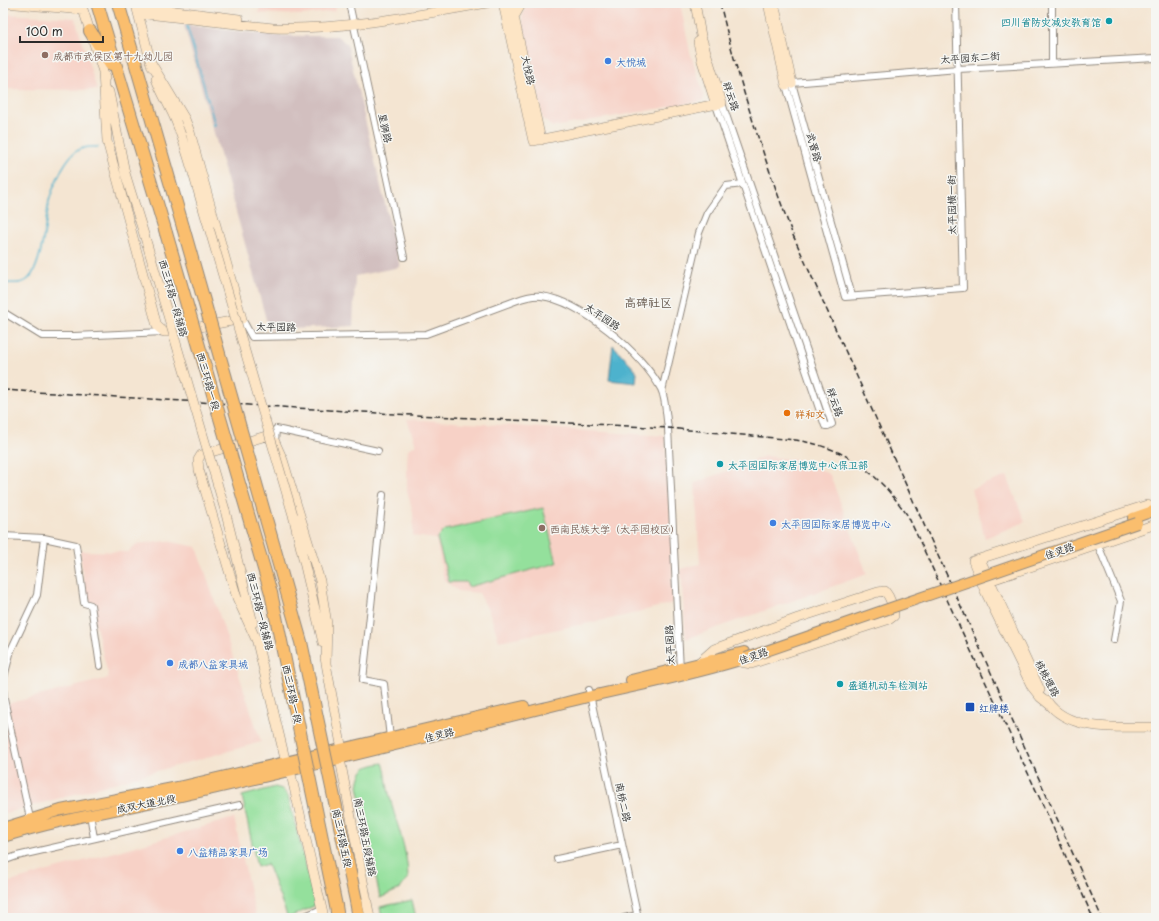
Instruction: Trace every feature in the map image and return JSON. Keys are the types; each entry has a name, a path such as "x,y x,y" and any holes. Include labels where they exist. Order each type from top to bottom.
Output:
{"highway":[{"name":"西三环路一段","path":"97,3 271,593 307,762"},
{"name":"西三环路一段","path":"118,3 283,577 302,649 326,758"},
{"path":"90,31 118,74"},
{"name":"南三环路五段","path":"326,758 359,918"},
{"name":"南三环路五段","path":"307,762 337,912"}],"main road":[{"path":"5,3 82,6"},
{"path":"352,21 453,3"},
{"path":"323,914 288,766 341,755 326,663 293,515 184,144 176,122 160,89 150,61 137,7 270,23 294,24 352,21 487,3"},
{"name":"大悦路","path":"503,3 537,141"},
{"path":"511,3 537,141 719,104"},
{"path":"514,17 522,3"},
{"name":"祥云路","path":"690,3 702,61 719,104"},
{"name":"祥云路","path":"695,3 701,36 719,104"},
{"name":"武晋路","path":"768,3 789,84"},
{"name":"武晋路","path":"774,3 789,84"},
{"name":"西三环路一段辅路","path":"82,6 103,72 125,173 225,510 288,766"},
{"path":"103,72 107,141 157,326 164,332 173,332 242,319 190,132 184,118 150,61"},
{"path":"258,644 237,598 199,470 198,460 201,455 266,436 275,442 283,460 320,581 327,624 326,663"},
{"name":"核桃堰路","path":"1156,509 1147,505 973,561 1039,688 1050,705 1067,717 1088,725 1105,727 1156,727"},
{"name":"佳灵路","path":"1135,521 1156,509"},
{"name":"佳灵路","path":"680,672 697,664 745,655 1135,521 1156,517"},
{"path":"985,582 1156,524"},
{"path":"697,664 714,649 798,618 878,592 885,591 888,594 894,612 894,616 890,619 751,664 735,661"},
{"name":"佳灵路","path":"341,755 390,738 680,672 735,661 745,655"},
{"name":"佳灵路","path":"341,755 590,693"},
{"name":"南三环路五段辅路","path":"341,755 370,918"},
{"name":"成双大道北段","path":"3,828 90,814 184,795 288,766"},
{"name":"成双大道北段","path":"3,837 61,810 288,766"}],"street":[{"name":"星狮路","path":"349,3 404,257"},
{"name":"太平园横一街","path":"848,297 963,288 956,3"},
{"path":"1052,3 1052,63"},
{"name":"太平园东二街","path":"789,84 958,69 1156,58"},
{"name":"武晋路","path":"789,84 848,297"},
{"name":"祥云路","path":"719,104 832,424 828,426 825,426 743,184 719,104"},
{"path":"662,391 699,233 707,213 726,186 743,184"},
{"name":"太平园路","path":"242,319 252,337 426,334 529,296 541,296 555,300 585,314 608,329 655,379 662,391 668,428 680,672"},
{"path":"3,312 42,336 164,332"},
{"path":"275,442 276,429 378,451"},
{"path":"383,495 363,680 384,684 390,738"},
{"path":"3,536 44,538 76,544 84,603 91,605 100,666"},
{"path":"3,681 11,650 37,595 44,538"},
{"path":"1098,544 1121,601 1114,640"},
{"path":"3,687 4,699 31,824"},
{"name":"南桥二路","path":"590,693 637,916"},
{"path":"3,861 17,856 240,805"},
{"path":"90,814 94,838"},
{"path":"557,859 622,845"},
{"path":"300,918 323,914"},
{"path":"624,918 637,916"}],"shaded area":[{"path":"260,3 338,3 334,11 302,15 259,13"},
{"name":"大悦城","path":"526,3 680,3 690,52 704,96 703,101 553,127 543,119 522,18"},
{"name":"成都市武侯区第十九幼儿园","path":"4,14 75,18 97,90 3,89"},
{"path":"184,25 280,36 337,36 347,44 400,267 355,276 353,326 269,330"},
{"name":"西南民族大学（太平园校区）","path":"407,419 665,436 671,521 673,603 619,617 499,641 491,616 479,593 458,591 444,580 436,539 413,536 413,512 407,491 407,463 408,449 416,445"},
{"name":"太平园国际家居博览中心","path":"765,456 806,461 830,475 867,574 686,639 681,569 700,564 695,483"},
{"path":"1007,476 1025,522 985,538 971,489"},
{"name":"成都八益家具城","path":"167,541 197,547 261,742 3,814 3,705 109,678 90,602 86,601 80,551 128,552 137,544"},
{"name":"八益精品家具广场","path":"234,818 256,918 3,918 3,884"}],"green space":[{"path":"543,508 557,563 468,587 466,582 449,582 437,538 445,530"},
{"path":"383,763 388,789 406,856 408,878 400,889 380,898 358,786 359,780 365,768"},
{"path":"275,787 282,789 288,796 316,905 288,918 267,864 257,867 242,796"},
{"path":"412,900 416,918 382,918 380,907"}],"water":[{"path":"613,345 637,372 636,383 609,380"}],"waterway":[{"path":"187,26 215,125 212,125"},
{"path":"3,283 21,283 27,280 32,274 40,255 49,201 62,169 72,154 76,151 86,147 98,147"},
{"path":"3,379 7,385 3,394"}],"railway":[{"path":"720,3 752,119 792,233 1102,918"},
{"path":"3,390 395,414 668,428 795,440 831,449 846,456 873,475 885,487 908,516 1048,816 1093,918"}],"place":[{"name":"四川省防灾减灾教育馆","path":"1109,21"},
{"name":"成都市武侯区第十九幼儿园","path":"45,55"},
{"name":"大悦城","path":"608,61"},
{"name":"祥和文","path":"787,413"},
{"name":"太平园国际家居博览中心保卫部","path":"720,464"},
{"name":"太平园国际家居博览中心","path":"773,523"},
{"name":"西南民族大学（太平园校区）","path":"542,528"},
{"name":"成都八益家具城","path":"170,663"},
{"name":"盛通机动车检测站","path":"840,684"},
{"name":"红牌楼","path":"970,707"},
{"name":"八益精品家具广场","path":"180,851"}],"district":[{"name":"高碑社区","path":"648,302"}]}
